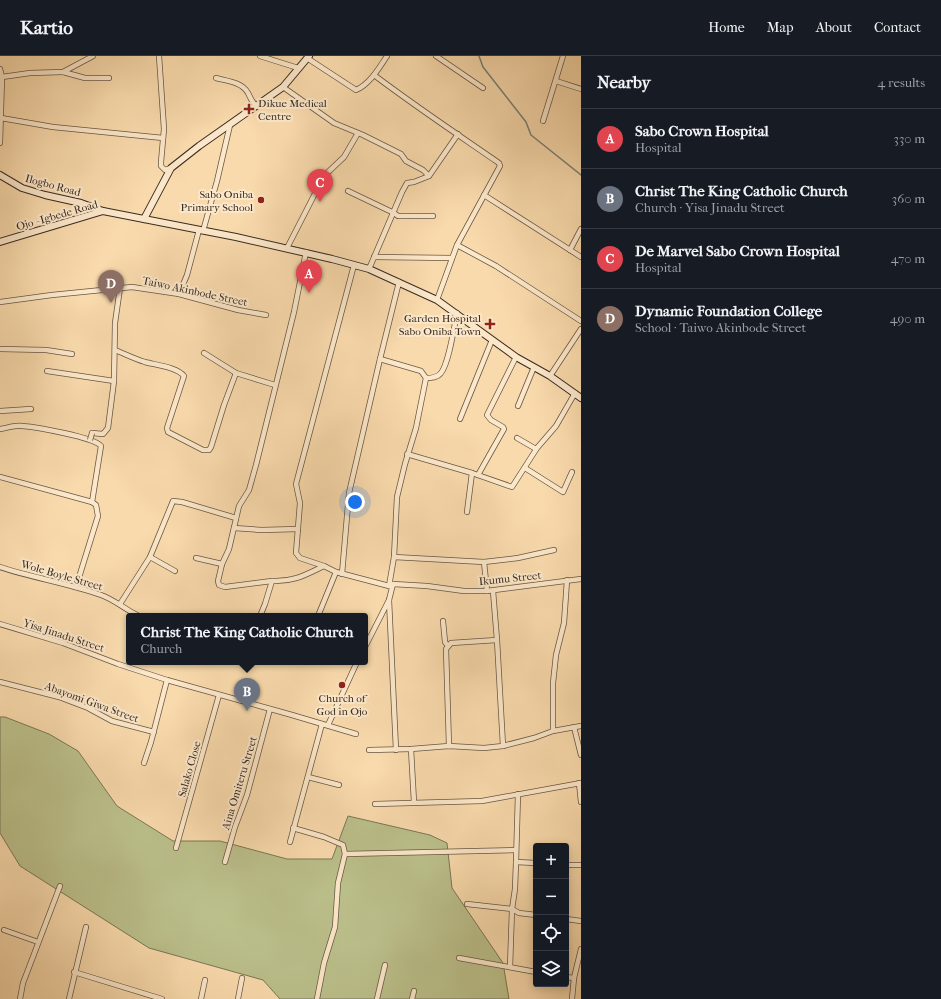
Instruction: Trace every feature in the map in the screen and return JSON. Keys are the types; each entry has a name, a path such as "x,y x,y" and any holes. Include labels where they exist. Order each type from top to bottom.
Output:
{"main road":[{"path":"144,219 171,168 199,146 283,87 308,57"},
{"name":"Ilogbo Road","path":"0,174 22,188 81,203 102,211"},
{"name":"Ojo - Igbede Road","path":"0,242 102,211 306,252 369,269 437,300 516,357 550,376 581,398"}],"street":[{"path":"63,72 93,56"},
{"path":"159,56 163,109 161,166 165,170 171,168"},
{"path":"260,56 274,58 298,68"},
{"path":"308,57 356,90 374,75 387,56"},
{"path":"436,56 483,88"},
{"path":"544,121 563,56"},
{"path":"0,69 2,77 2,118 0,143"},
{"path":"2,77 30,73 63,72 85,78 109,78"},
{"path":"374,75 499,164 499,168 457,246 437,300"},
{"path":"216,78 239,84 244,87 250,96 252,103 257,106"},
{"path":"556,81 581,89"},
{"path":"283,87 334,123 402,154 406,161 423,170 429,176"},
{"path":"2,118 53,127 163,138"},
{"path":"179,294 187,275 217,181 230,125"},
{"path":"287,248 324,176 344,157 358,133"},
{"path":"369,269 402,192 408,183 429,176 458,134"},
{"path":"348,190 398,216 433,216"},
{"path":"484,195 581,257"},
{"path":"570,250 581,229"},
{"path":"457,246 496,266 581,321"},
{"path":"306,252 294,312 256,465 249,487 241,501 229,549 222,564 218,582 219,585 224,587 272,581 285,582 297,579 324,566"},
{"path":"374,257 452,258"},
{"path":"234,528 262,530 298,529 300,503 297,480 354,265"},
{"path":"342,574 349,493 380,359 400,282"},
{"name":"Taiwo Akinbode Street","path":"0,302 132,287 179,294 238,310 266,315"},
{"path":"90,440 92,433 103,434 108,428 114,381 115,323 120,288"},
{"path":"426,378 436,377 442,370 450,349 457,313"},
{"path":"550,376 581,328"},
{"path":"460,419 492,340"},
{"path":"0,349 46,350 72,354"},
{"path":"115,350 145,362 168,367 184,376 167,428 168,432 202,450 209,450 211,447 236,373"},
{"path":"204,352 236,373 276,385"},
{"path":"478,475 504,429 491,420 487,414 516,357"},
{"path":"380,359 421,371 426,378 416,428 407,454 397,497 394,557 389,600 396,750"},
{"path":"518,406 534,367"},
{"path":"47,371 114,381"},
{"path":"407,454 472,473 512,487 526,468 536,449 556,426 575,393"},
{"path":"0,411 31,409"},
{"path":"0,429 27,426 46,429 100,444 101,453 92,502"},
{"path":"517,438 536,449"},
{"path":"526,468 563,492 565,491 572,472"},
{"path":"467,512 472,473"},
{"path":"0,477 92,502 96,505 98,516 76,587"},
{"path":"120,604 150,557 173,501 182,502 236,518"},
{"name":"Ikumu Street","path":"298,529 296,553 298,556 342,574 391,585 427,586 464,591 493,591 581,579"},
{"path":"394,557 484,562 518,558 554,550"},
{"path":"150,557 175,571"},
{"path":"196,558 222,564"},
{"path":"484,562 487,591"},
{"name":"Wole Boyle Street","path":"0,566 42,579 76,587 102,596 120,604 134,613"},
{"path":"319,613 336,572"},
{"path":"553,731 553,683 555,662 564,623 567,580"},
{"path":"261,613 272,581"},
{"path":"493,591 503,746"},
{"path":"368,638 389,600"},
{"path":"443,621 445,642 448,646"},
{"name":"Yisa Jinadu Street","path":"0,624 63,643 118,664 168,680 356,734"},
{"path":"449,746 446,649 450,643 497,640"},
{"path":"328,725 356,665"},
{"path":"144,763 168,680"},
{"name":"Abayomi Giwa Street","path":"0,682 59,697 88,708 112,721 154,732"},
{"name":"Salako Close","path":"176,848 219,695"},
{"name":"Aina Omiteru Street","path":"225,862 235,827 247,795 270,709"},
{"path":"290,842 322,724"},
{"path":"370,750 396,750 449,746 484,748 503,746 534,738 553,731 581,726"},
{"path":"574,727 581,756"},
{"path":"411,749 414,802"},
{"path":"308,777 339,785"},
{"path":"375,804 482,801 580,783 581,802"},
{"path":"510,967 512,909 515,890 518,794"},
{"path":"293,828 324,837 343,845 345,854 338,883 335,927 324,963 317,999"},
{"path":"345,854 516,850"},
{"path":"516,862 533,863"},
{"path":"569,865 581,866"},
{"path":"20,999 23,983 60,886"},
{"path":"467,904 512,909 519,913 533,915"},
{"path":"569,919 581,921"},
{"path":"69,999 74,972 86,927"},
{"path":"4,930 38,942"},
{"path":"572,999 574,978 581,949"},
{"path":"459,958 533,971"},
{"path":"377,999 385,964"},
{"path":"74,972 162,999"},
{"path":"569,977 574,978"},
{"path":"238,999 242,978"},
{"path":"201,999 205,980"},
{"path":"412,999 414,991"}],"green space":[{"path":"0,717 5,717 49,734 78,751 117,806 173,841 220,841 287,859 332,859 348,816 430,835 447,843 452,888 503,963 509,999 280,999 263,980 149,948 20,866 0,833"}],"waterway":[{"path":"479,56 483,67 526,122 531,135 581,175"}],"place":[{"name":"Dikue Medical Centre","path":"249,109"},
{"name":"Sabo Oniba Primary School","path":"261,200"},
{"name":"De Marvel Sabo Crown Hospital","path":"320,202"},
{"name":"Sabo Crown Hospital","path":"309,293"},
{"name":"Dynamic Foundation College","path":"111,303"},
{"name":"Garden Hospital Sabo Oniba Town","path":"490,324"},
{"name":"Church of God in Ojo","path":"342,685"},
{"name":"Christ The King Catholic Church","path":"247,711"}]}
